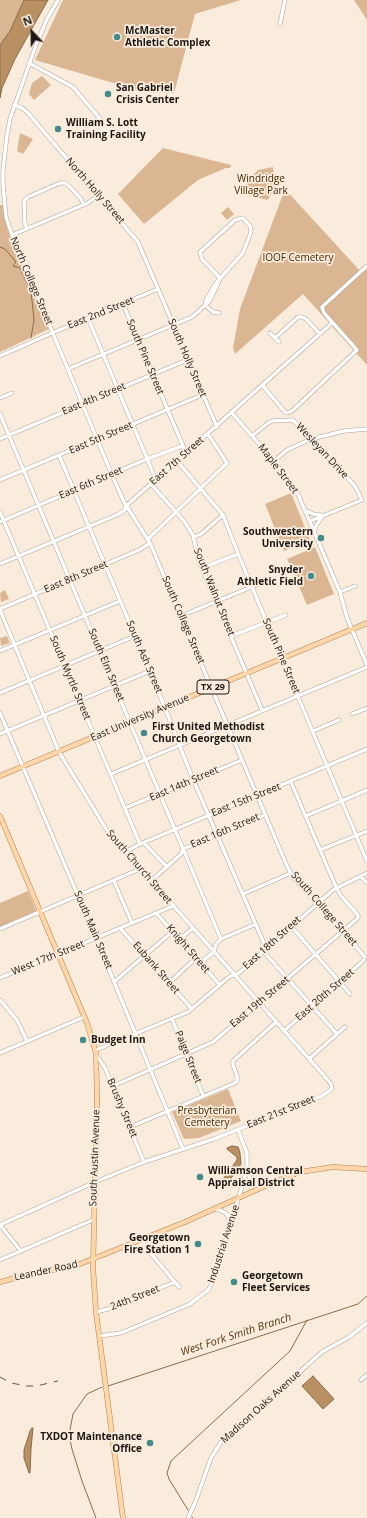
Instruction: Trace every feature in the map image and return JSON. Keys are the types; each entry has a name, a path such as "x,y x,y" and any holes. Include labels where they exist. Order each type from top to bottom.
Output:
{"main road":[{"name":"East University Avenue","path":"23,766 367,623"},
{"name":"TX 29","path":"0,776 23,766"},
{"name":"South Austin Avenue","path":"0,816 84,1017 96,1050 97,1097 93,1260 96,1312 123,1518"},
{"name":"Leander Road","path":"0,1282 26,1275 75,1266 93,1260 291,1175 333,1167 367,1169"}],"street":[{"name":"North College Street","path":"52,333 6,217 3,184 7,135 14,105 47,18 58,0"},
{"path":"280,24 285,0"},
{"path":"29,63 73,86 102,121"},
{"name":"North Holly Street","path":"14,105 22,108 28,113 138,242 158,290"},
{"path":"27,229 24,217 25,200 54,186 63,183 68,184 81,199 84,205"},
{"path":"12,235 84,205 98,194"},
{"path":"68,369 192,317 212,297 220,278 243,253 251,229 243,218 235,220 200,252 202,258 220,278"},
{"path":"262,386 287,413 292,411 357,350 332,323 323,311 322,307 367,266"},
{"name":"East 2nd Street","path":"0,356 158,290"},
{"name":"South Holly Street","path":"158,290 217,427"},
{"name":"South Pine Street","path":"123,304 186,453"},
{"path":"205,305 213,312 219,313"},
{"path":"275,338 298,317 306,319 320,334"},
{"path":"88,318 156,480"},
{"name":"East 7th Street","path":"0,564 90,527 125,510 126,506 217,427 332,323"},
{"name":"South College Street","path":"52,333 126,506 148,538 291,873 365,958"},
{"path":"270,333 279,342"},
{"name":"East 4th Street","path":"0,439 187,360"},
{"path":"0,398 12,393"},
{"name":"East 5th Street","path":"0,480 202,395"},
{"name":"Maple Street","path":"232,413 292,484 305,508 340,592 347,618 367,666"},
{"name":"South Elm Street","path":"0,414 221,939"},
{"name":"Wesleyan Drive","path":"252,436 272,421 293,420 355,486 362,500 324,515"},
{"path":"274,461 287,450 311,438 344,431 367,429"},
{"path":"148,538 227,463 208,434"},
{"name":"East 6th Street","path":"2,522 147,459 182,446"},
{"name":"South Ash Street","path":"59,455 150,671 179,745 256,924 265,949 337,1034"},
{"name":"South Pine Street","path":"177,461 223,515 367,861"},
{"name":"South Walnut Street","path":"151,484 188,526 194,537 196,550 202,568 262,710"},
{"path":"305,508 313,514 324,515"},
{"name":"South Myrtle Street","path":"0,512 2,522 35,594 140,844"},
{"path":"194,537 201,534 223,515"},
{"path":"310,521 324,515"},
{"path":"315,532 315,526 324,515"},
{"name":"East 8th Street","path":"0,609 139,550 150,543"},
{"path":"202,568 238,554"},
{"path":"181,616 271,579"},
{"path":"340,592 355,586"},
{"path":"0,651 120,601"},
{"name":"South Church Street","path":"0,609 59,752 112,838 330,1082 332,1089"},
{"path":"231,636 286,615"},
{"path":"0,693 135,636"},
{"path":"111,774 367,666"},
{"path":"0,734 150,671"},
{"path":"352,714 367,708"},
{"name":"South Main Street","path":"0,713 96,938 183,1149"},
{"path":"313,731 339,720"},
{"name":"East 15th Street","path":"125,852 140,844 209,815 366,751"},
{"name":"East 14th Street","path":"125,808 242,760"},
{"path":"291,782 336,887"},
{"path":"306,816 367,790"},
{"name":"East 16th Street","path":"151,881 181,854 183,849 265,814"},
{"path":"320,850 367,831"},
{"path":"144,843 167,867"},
{"path":"0,929 140,869"},
{"path":"243,894 291,873"},
{"name":"East 18th Street","path":"96,1050 172,1019 192,1009 229,977 239,973 336,887 367,873"},
{"path":"361,877 367,883"},
{"path":"114,881 132,923"},
{"name":"East 19th Street","path":"113,1086 213,1042 359,917 336,887"},
{"name":"West 17th Street","path":"0,978 173,906"},
{"name":"Knight Street","path":"156,913 220,985"},
{"path":"200,963 214,952 216,944 221,939 256,924"},
{"path":"291,926 350,994"},
{"name":"Eubank Street","path":"120,928 192,1009"},
{"path":"180,939 193,928"},
{"path":"114,982 173,931"},
{"path":"169,983 196,958"},
{"name":"East 20th Street","path":"284,1031 365,958"},
{"path":"0,1000 17,1020 27,1041"},
{"path":"0,1053 84,1017"},
{"name":"Paige Street","path":"172,1019 203,1096"},
{"path":"130,1126 235,1083 238,1076 233,1065 233,1061 276,1022"},
{"path":"309,1059 345,1027"},
{"name":"Brushy Street","path":"97,1056 103,1062 144,1162"},
{"name":"East 21st Street","path":"0,1225 95,1182 144,1162 238,1130 322,1096 332,1089"},
{"name":"Industrial Avenue","path":"99,1336 120,1332 190,1304 208,1290 213,1282 247,1170 247,1153 238,1130"},
{"path":"247,1170 250,1180 266,1186"},
{"path":"213,1209 220,1210 227,1214 231,1223"},
{"path":"0,1260 94,1220"},
{"path":"0,1225 22,1251"},
{"path":"147,1249 179,1287"},
{"name":"24th Street","path":"96,1312 108,1309 175,1282"},
{"name":"Madison Oaks Avenue","path":"188,1518 211,1458 221,1442 322,1352 349,1337 367,1323"},
{"path":"361,1380 367,1375"}],"green space":[{"path":"0,0 24,0 10,31 0,45"},
{"name":"McMaster Athletic Complex","path":"63,0 241,0 195,14 174,93 144,92 35,60"},
{"path":"354,0 367,0 367,20"},
{"path":"42,76 51,85 34,100 29,94 32,83"},
{"path":"20,133 33,139 23,154 17,151"},
{"path":"163,148 231,165 230,168 226,168 198,180 144,224 118,194"},
{"name":"Windridge Village Park","path":"273,167 276,184 268,200 246,195 246,183 258,170"},
{"name":"IOOF Cemetery","path":"285,189 362,273 367,269 367,365 303,294 235,354 233,348 240,309"},
{"path":"0,205 3,205 7,228 49,329 0,352"},
{"name":"Windridge Village Park","path":"228,207 234,214 227,220 221,213"},
{"path":"291,493 310,540 284,551 265,504"},
{"name":"Snyder Athletic Field","path":"315,547 334,594 307,605 287,559"},
{"path":"5,590 9,599 1,602 0,593"},
{"path":"7,636 10,643 1,646 0,638"},
{"path":"28,891 36,911 0,927 0,903"},
{"name":"Presbyterian Cemetery","path":"228,1089 241,1121 199,1138 184,1139 172,1112"}],"shaded area":[{"path":"24,0 48,0 15,59 2,88 0,98 0,45 10,31"},
{"path":"232,1146 238,1147 241,1164 225,1187 223,1187 221,1182 237,1160 237,1157 227,1149"},
{"path":"313,1376 334,1399 323,1409 302,1386"},
{"path":"32,1428 29,1473 24,1458 24,1450"}],"waterway":[{"path":"0,247 5,249 16,262 13,266 20,268 31,291 34,320 31,338"},
{"name":"West Fork Smith Branch","path":"108,1386 358,1304 367,1296"},
{"path":"188,1510 169,1479 167,1473 171,1461 290,1351 307,1320"},
{"name":"West Fork Smith Branch","path":"96,1518 82,1481 69,1435 73,1414 87,1394 102,1387"}],"railway":[{"path":"0,1377 11,1383 27,1386 36,1386 58,1381"}],"place":[{"name":"McMaster Athletic Complex","path":"117,37"},
{"name":"San Gabriel Crisis Center","path":"108,94"},
{"name":"William S. Lott Training Facility","path":"58,129"},
{"name":"Southwestern University","path":"321,538"},
{"name":"Snyder Athletic Field","path":"311,576"},
{"name":"First United Methodist Church Georgetown","path":"144,733"},
{"name":"Budget Inn","path":"83,1040"},
{"name":"Williamson Central Appraisal District","path":"200,1177"},
{"name":"Georgetown Fire Station 1","path":"198,1244"},
{"name":"Georgetown Fleet Services","path":"234,1282"},
{"name":"TXDOT Maintenance Office","path":"150,1443"}]}
